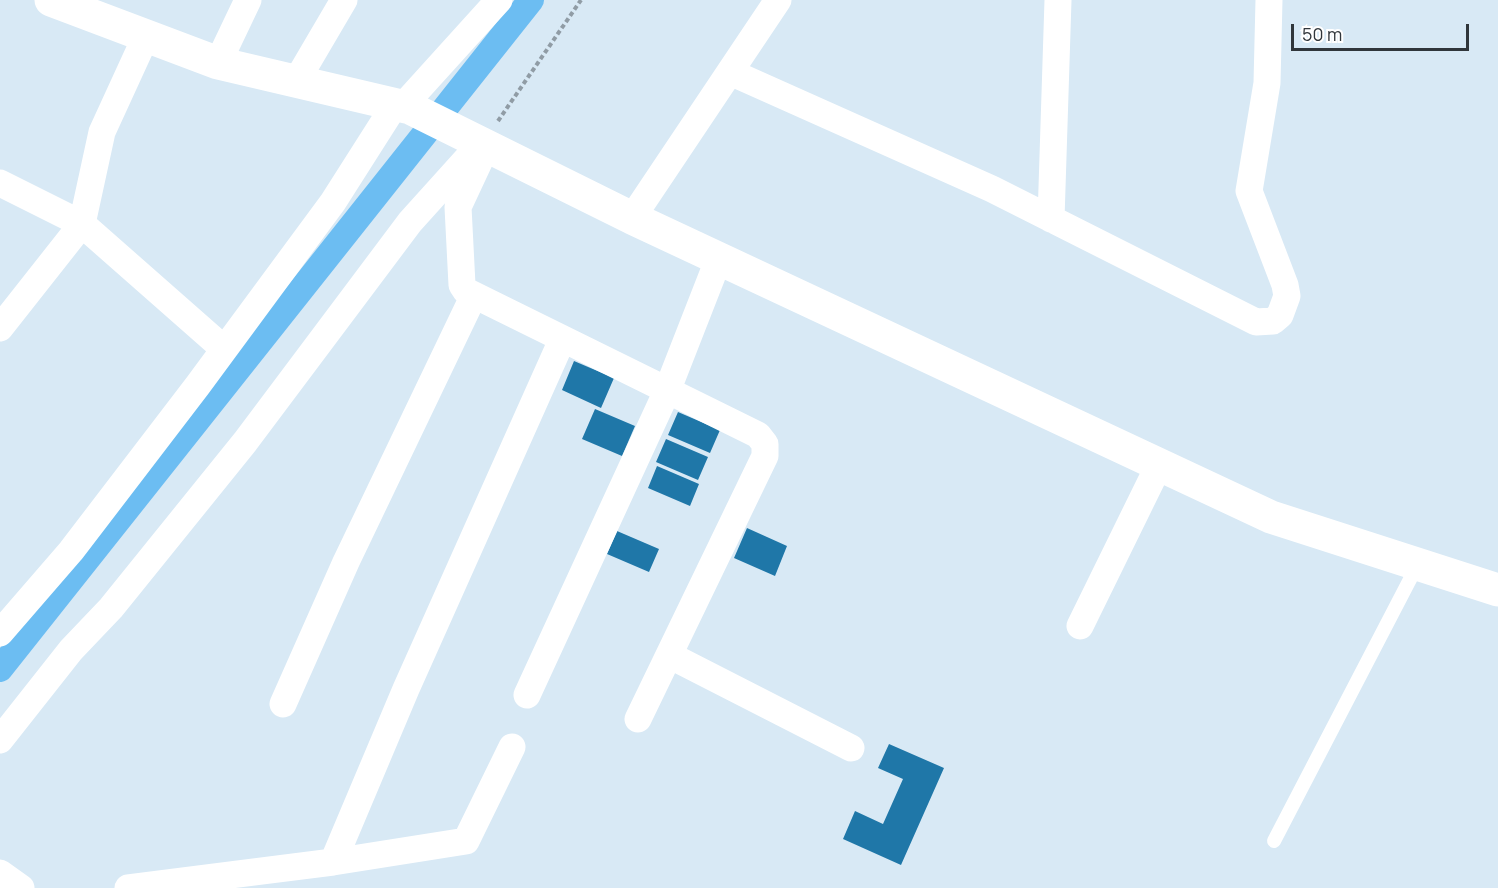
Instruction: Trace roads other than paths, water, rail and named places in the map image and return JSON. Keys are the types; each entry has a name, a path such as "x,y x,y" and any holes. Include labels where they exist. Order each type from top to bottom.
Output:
{"street":[{"path":"51,0 218,63 403,106 632,218 1271,517 1498,590"},
{"path":"218,63 248,0"},
{"path":"297,81 344,0"},
{"path":"0,633 71,551 224,349 403,106 499,0"},
{"path":"632,218 778,0"},
{"path":"1051,219 1058,0"},
{"path":"730,72 992,189 1256,322 1273,321 1280,315 1287,296 1285,285 1249,191 1267,83 1269,0"},
{"path":"0,328 82,225 102,132 146,36"},
{"path":"481,144 458,207 462,285 473,297 758,435 765,444 765,456 638,719"},
{"path":"0,740 71,650 111,608 245,442 414,217 481,144"},
{"path":"0,183 82,225 224,349"},
{"path":"527,695 666,391 718,258"},
{"path":"283,704 346,562 473,297"},
{"path":"333,862 406,689 562,340"},
{"path":"1080,626 1159,465"},
{"path":"669,655 851,748"},
{"path":"128,888 333,862 466,842 512,747"},
{"path":"0,873 21,888"}],"lane":[{"path":"1274,842 1418,564"}],"waterway":[{"path":"0,669 531,0"}]}
